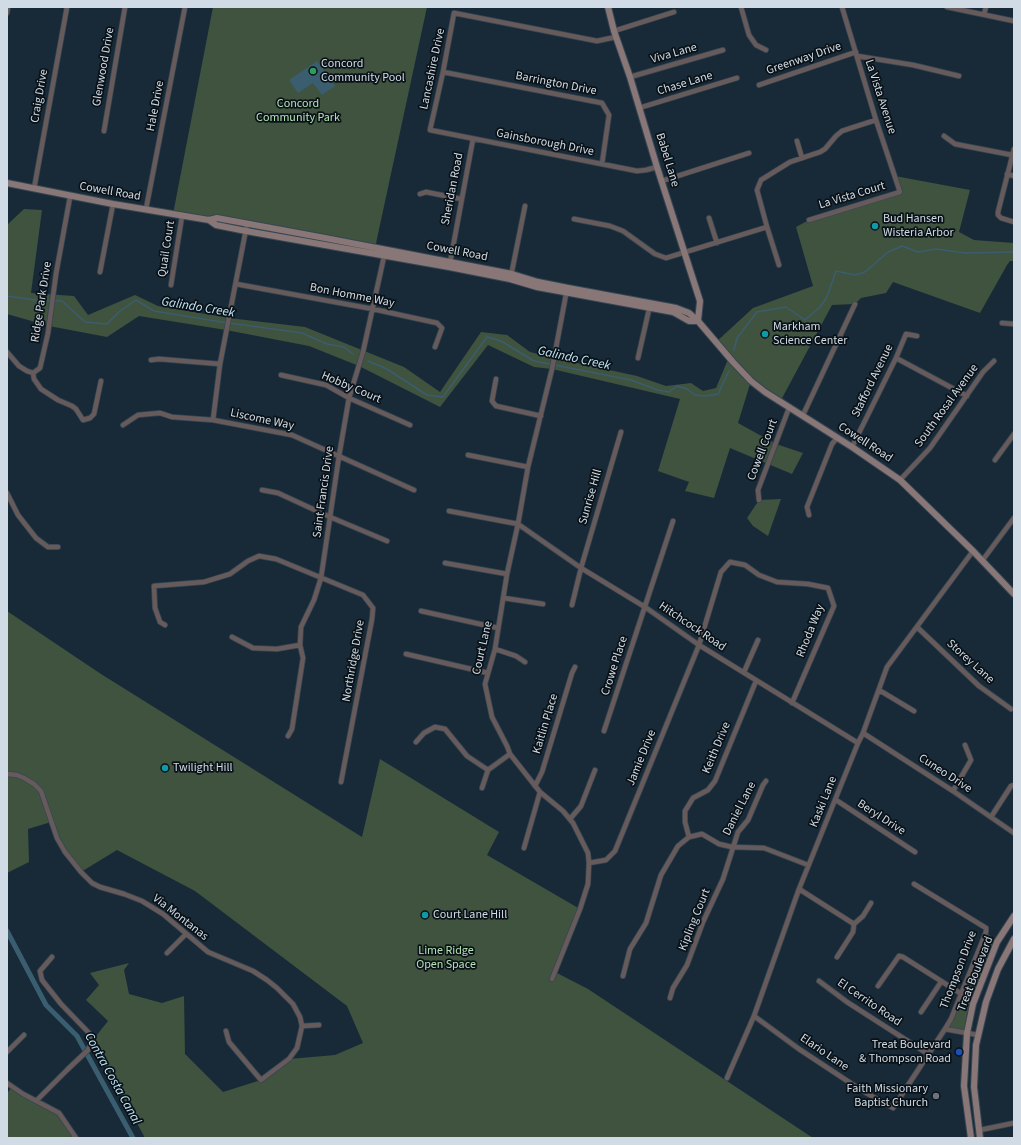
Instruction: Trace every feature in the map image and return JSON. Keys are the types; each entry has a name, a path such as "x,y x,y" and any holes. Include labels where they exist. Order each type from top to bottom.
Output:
{"street":[{"path":"7,13 8,7"},
{"name":"Craig Drive","path":"34,189 67,7"},
{"name":"Glenwood Drive","path":"104,131 125,7"},
{"name":"Hale Drive","path":"146,210 185,7"},
{"name":"Babel Lane","path":"608,7 615,34 630,77 700,301 698,321"},
{"path":"741,7 749,34 756,45 766,50"},
{"name":"La Vista Avenue","path":"842,7 876,120 900,192"},
{"path":"947,7 1014,21"},
{"path":"984,14 986,7"},
{"path":"615,34 674,12"},
{"name":"Lancashire Drive","path":"430,130 454,13 596,42 615,34"},
{"name":"Viva Lane","path":"630,77 724,50"},
{"path":"856,54 959,76"},
{"name":"Greenway Drive","path":"759,85 856,54"},
{"name":"Barrington Drive","path":"443,72 602,103 609,114 602,164"},
{"name":"Chase Lane","path":"639,108 737,78"},
{"path":"779,264 758,196 758,185 761,180 790,162 820,152 842,132 876,120"},
{"name":"Gainsborough Drive","path":"430,130 636,171 646,170 657,166"},
{"path":"944,136 955,144 1012,155"},
{"name":"Sheridan Road","path":"450,264 473,139"},
{"path":"797,142 802,158"},
{"path":"1014,149 998,212 998,215 1006,220 1014,222"},
{"path":"662,181 749,153"},
{"path":"1007,174 1014,176"},
{"name":"Cowell Road","path":"7,183 70,197 209,220 217,218 325,238 384,253"},
{"path":"420,194 426,192 461,199"},
{"name":"La Vista Court","path":"809,220 900,192"},
{"name":"Ridge Park Drive","path":"33,373 40,368 48,333 51,305 70,197"},
{"path":"100,272 113,204"},
{"path":"511,277 525,206"},
{"name":"Quail Court","path":"171,285 182,216"},
{"path":"709,218 718,243"},
{"path":"574,219 610,226 623,231 655,254 666,258 767,227"},
{"name":"Cowell Road","path":"209,220 216,225 246,231 450,264 511,277 537,287 567,290 650,305 673,312 689,321 698,321 750,381 900,480 973,551 1014,594"},
{"path":"213,420 220,364 247,224"},
{"name":"Saint Francis Drive","path":"288,736 292,729 303,658 300,645 301,627 314,600 321,578 349,398 363,352 384,253"},
{"name":"Bon Homme Way","path":"236,284 373,309 437,323 442,328 435,347"},
{"name":"Court Lane","path":"552,979 580,909 588,884 588,853 570,819 563,811 540,792 510,754 492,718 485,684 495,649 507,574 528,467 552,369 567,290"},
{"path":"803,415 855,304"},
{"path":"638,358 650,305"},
{"path":"1002,324 1014,324"},
{"name":"Stafford Avenue","path":"852,447 896,358 906,334 917,336"},
{"path":"7,352 19,366 33,373 34,379 41,389 76,409 83,420 90,418 94,414 100,381"},
{"path":"896,358 967,396"},
{"path":"151,360 159,359 220,364"},
{"name":"South Rosal Avenue","path":"900,480 930,448 983,372 994,361"},
{"name":"Hobby Court","path":"281,375 326,385 349,398 410,425"},
{"path":"496,379 492,401 496,406 541,416"},
{"name":"Cowell Court","path":"759,500 758,490 790,408"},
{"name":"Liscome Way","path":"123,425 138,415 160,413 172,417 213,420 292,435 414,490"},
{"name":"Sunrise Hill","path":"572,605 581,568 621,432"},
{"path":"995,460 1014,434"},
{"path":"809,515 807,507 832,444 837,438"},
{"path":"468,456 528,467"},
{"path":"262,490 278,493 387,541"},
{"path":"7,493 18,515 36,538 48,546 58,547"},
{"path":"449,511 518,524"},
{"path":"982,561 1012,525 1014,518"},
{"name":"Crowe Place","path":"604,731 673,521"},
{"name":"Hitchcock Road","path":"518,524 581,568 645,607 699,645 858,744"},
{"name":"Kaski Lane","path":"727,1078 754,1016 799,889 863,733 888,667 973,551"},
{"name":"Northridge Drive","path":"165,624 160,622 155,608 154,586 204,582 230,574 248,561 259,556 276,559 363,595 373,608 341,782"},
{"name":"Rhoda Way","path":"699,645 720,572 730,562 745,565 759,575 777,582 808,584 828,588 834,606 792,703"},
{"path":"445,563 507,574"},
{"path":"504,598 543,604"},
{"path":"421,611 498,628"},
{"name":"Storey Lane","path":"917,627 979,686 1011,709"},
{"path":"232,637 253,648 277,649 300,645"},
{"path":"744,672 758,640"},
{"name":"Jamie Drive","path":"589,863 606,860 615,851 699,645"},
{"path":"495,649 516,656 524,662"},
{"path":"406,654 488,673"},
{"name":"Kaitlin Place","path":"535,786 542,772 572,673 576,667"},
{"name":"Keith Drive","path":"689,837 685,822 685,810 693,798 708,790 715,780 756,681"},
{"path":"879,690 914,711"},
{"path":"416,742 424,733 435,727 446,729 467,756 488,770"},
{"name":"Cuneo Drive","path":"863,733 953,791 1014,833"},
{"path":"953,791 971,760 966,745"},
{"path":"482,788 488,770 510,754"},
{"path":"570,819 581,806 595,770"},
{"name":"Via Montanas","path":"7,774 24,778 34,784 40,791 57,838 65,852 92,883 100,888 124,894 142,901 163,914 208,952 253,971 267,980 293,1004 302,1026"},
{"name":"Daniel Lane","path":"732,847 738,832 748,820 763,784 766,781"},
{"path":"991,817 1011,786 1014,785"},
{"path":"524,848 540,792"},
{"name":"Beryl Drive","path":"836,800 915,852"},
{"path":"623,976 630,949 646,923 660,875 678,846 689,837 702,834 719,844 732,847 764,848 808,866"},
{"name":"Kipling Court","path":"670,998 673,988 687,965 703,922 723,879 732,847"},
{"name":"Thompson Drive","path":"893,1108 951,1019 960,993 986,932 986,928 967,918 914,884"},
{"path":"799,889 854,924"},
{"path":"837,957 853,932 854,924 863,916 871,903"},
{"name":"Treat Boulevard","path":"970,1138 964,1086 967,1033 973,1004 998,942 1014,916"},
{"path":"167,953 186,934"},
{"name":"Treat Boulevard","path":"980,1138 974,1087 976,1045 986,1002 998,969 1014,939"},
{"path":"878,986 899,956 903,957 960,993"},
{"path":"36,1101 88,1050 92,1041 89,1033 61,1004 42,980 40,971 52,957"},
{"name":"El Cerrito Road","path":"819,981 847,1002 928,1054"},
{"path":"921,1012 941,982"},
{"name":"Elario Lane","path":"754,1016 799,1049 861,1090 893,1108"},
{"path":"226,1031 229,1042 261,1080 289,1059 297,1048 302,1026 319,1025"},
{"path":"945,1029 978,1035"},
{"path":"7,1052 24,1035"},
{"path":"7,1083 23,1094 59,1113 76,1138"},
{"path":"965,1095 970,1104 973,1123 977,1129 980,1130"},
{"path":"976,1138 976,1132 980,1130 1014,1123"}],"green space":[{"name":"Concord Community Park","path":"213,7 427,7 375,248 247,224 173,214"},
{"path":"895,176 970,190 959,232 974,240 1014,243 1014,261 1010,261 1007,265 980,313 893,282 886,293 861,298 855,304 832,305 780,402 751,381 738,423 776,444 803,453 792,474 730,448 714,498 685,491 689,482 658,471 680,399 552,369 534,367 488,345 440,407 359,366 309,346 226,330 139,316 107,337 49,326 7,314 7,225 24,209 42,210 31,293 74,296 88,315 135,295 158,306 229,318 305,327 404,367 440,392 481,332 507,335 530,352 637,376 666,386 691,383 703,391 716,388 729,357 716,342 753,308 813,286 796,227 809,220 900,192"},
{"path":"781,499 768,536 753,526 747,518 759,500"},
{"name":"Lime Ridge Open Space","path":"7,611 101,674 362,837 380,759 499,832 487,855 580,909 555,972 588,989 813,1138 145,1138 92,1041 108,1021 86,1000 99,985 90,973 129,963 124,970 129,994 162,1003 184,996 185,1054 223,1092 261,1080 289,1059 335,1055 363,1043 347,1006 195,891 117,850 81,872 65,852 51,822 28,829 29,862 7,873"},
{"path":"986,932 997,942 973,1004 967,1033 945,1029"},
{"path":"12,1086 59,1113 76,1138 7,1138 7,1094"}],"water":[{"name":"Concord Community Pool","path":"317,61 335,86 322,95 313,83 298,93 289,80"}],"waterway":[{"name":"Galindo Creek","path":"734,350 737,338 757,312 786,307 805,320 820,307 827,297 836,271 855,275 865,272 888,252 902,246 918,252 936,249 965,253 1014,252"},
{"name":"Galindo Creek","path":"7,296 35,300 62,301 85,322 107,324 119,312 136,300 154,311 302,333 327,344 344,347 353,354"},
{"name":"Galindo Creek","path":"368,361 387,369 427,395 443,397 487,337 501,341 534,361 631,380 658,390 669,392 677,386 687,389 695,395 705,396 718,394 729,371"},
{"name":"Contra Costa Canal","path":"7,931 46,1005 77,1036 133,1138"},
{"path":"7,1138 14,1138"}],"place":[{"name":"Concord Community Pool","path":"313,71"},
{"name":"Bud Hansen Wisteria Arbor","path":"875,226"},
{"name":"Markham Science Center","path":"765,334"},
{"name":"Twilight Hill","path":"165,768"},
{"name":"Court Lane Hill","path":"425,915"},
{"name":"Treat Boulevard & Thompson Road","path":"959,1052"},
{"name":"Faith Missionary Baptist Church","path":"936,1096"}]}
